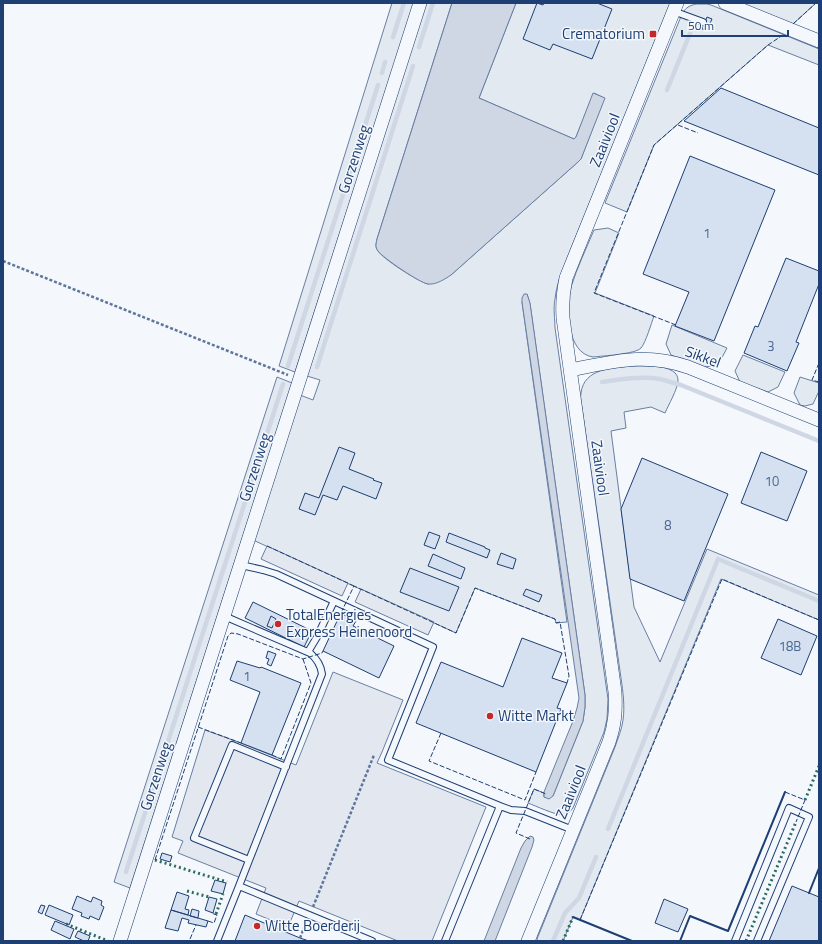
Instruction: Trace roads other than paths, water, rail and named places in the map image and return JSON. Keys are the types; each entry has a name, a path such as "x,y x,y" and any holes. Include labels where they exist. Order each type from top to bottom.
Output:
{"street":[{"name":"Gorzenweg","path":"120,941 420,3"},
{"path":"725,3 819,41"},
{"name":"Zaaiviool","path":"528,941 609,742 614,725 616,710 615,692 562,310 564,288 566,278 675,7"},
{"name":"Sikkel","path":"570,370 628,359 647,359 669,362 688,367 819,420"}],"lane":[{"path":"675,7 703,22"},
{"path":"241,565 276,574 433,647 388,760 500,806 511,810 525,811 573,830"},
{"path":"308,652 317,637 334,601"},
{"path":"217,941 322,674 320,667 313,656 308,652 224,616"},
{"path":"249,860 194,838 232,745 286,767"},
{"path":"445,941 500,806"},
{"path":"735,941 789,808 809,817 757,941"},
{"path":"238,886 372,941"}],"waterway":[{"path":"393,37 404,3"},
{"path":"419,47 433,3"},
{"path":"667,90 691,31"},
{"path":"382,73 385,62"},
{"path":"317,367 413,66"},
{"path":"288,366 378,85"},
{"path":"602,382 638,378 660,379 681,385 819,441"},
{"path":"126,872 283,384"},
{"path":"608,829 718,559 819,601"},
{"path":"553,941 565,913 579,898 596,857"}],"place":[{"name":"Crematorium","path":"653,34"},
{"name":"TotalEnergies Express Heinenoord","path":"278,624"},
{"name":"Witte Markt","path":"490,716"},
{"name":"Witte Boerderij","path":"257,926"}]}
